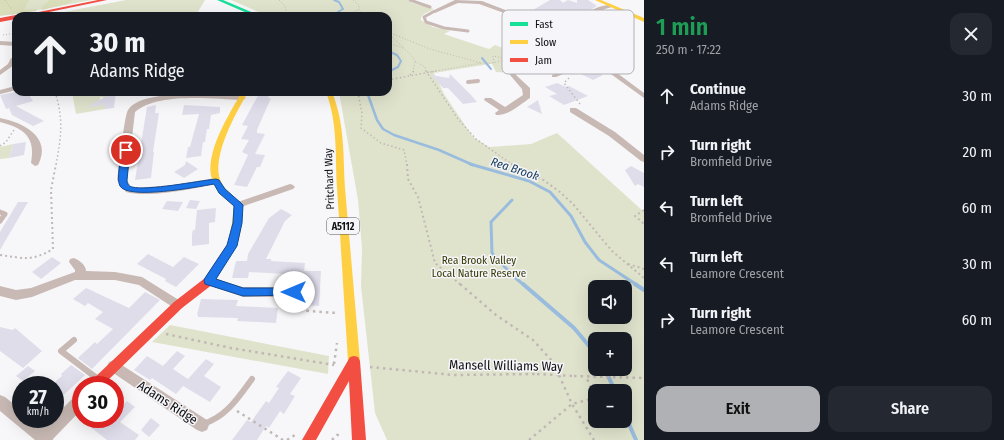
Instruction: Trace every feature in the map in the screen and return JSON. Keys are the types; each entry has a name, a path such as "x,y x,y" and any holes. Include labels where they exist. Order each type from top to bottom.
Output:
{"main road":[{"path":"39,12 105,0"},
{"path":"219,0 248,12"},
{"path":"597,0 620,10"},
{"path":"634,16 644,20"},
{"path":"0,19 12,17"},
{"path":"105,376 178,305 209,281 232,246 237,223 238,205 222,191 216,182 214,171 220,141 230,117 243,96"},
{"name":"Pritchard Way","path":"331,96 334,103 341,146 340,172 343,225 350,289 359,440"},
{"path":"309,440 354,362"}],"street":[{"path":"432,9 440,9 458,1 471,0 487,4 502,11"},
{"path":"597,10 610,6"},
{"path":"0,43 12,44"},
{"path":"2,70 11,65 12,62"},
{"path":"488,100 502,111 520,103 527,96 526,88 513,74"},
{"path":"558,74 569,78"},
{"path":"614,74 644,96"},
{"path":"210,96 170,98 138,104 131,111 122,180 124,186 130,190 139,191 184,187 216,182"},
{"path":"573,110 627,144 644,159"},
{"path":"585,117 595,114"},
{"path":"0,120 21,125 29,131 37,145 38,153 35,163"},
{"path":"238,205 290,187"},
{"path":"74,262 81,269 79,275"},
{"path":"0,291 16,295 32,292 79,275 115,276 142,281 178,305"},
{"path":"209,281 243,292 294,292"},
{"name":"Adams Ridge","path":"114,366 202,425"},
{"path":"0,402 45,439 72,410"}],"lane":[{"path":"410,0 432,9 424,17 426,22 444,28 468,31"},
{"path":"468,82 478,81"},
{"path":"0,92 12,89"},
{"path":"0,212 4,214 0,221"},
{"path":"74,340 61,351 90,376"},
{"path":"202,425 212,423 224,414 252,379"}],"path":[{"path":"5,0 14,12"},
{"path":"279,0 284,4 287,12"},
{"path":"353,0 359,5 359,10 354,12"},
{"path":"0,36 12,34"},
{"path":"392,35 430,49 482,64"},
{"path":"392,37 413,56 415,61 414,71 410,75"},
{"path":"392,44 404,49"},
{"path":"493,63 494,56 502,58"},
{"path":"415,61 425,67 426,73 458,119 476,139 509,163 542,179 560,192 573,204 612,251 644,278"},
{"path":"392,79 502,61"},
{"path":"569,78 564,83 582,107 595,114"},
{"path":"0,255 29,259 40,257 53,249 52,190 62,134 60,107 56,96"},
{"path":"359,96 362,114 361,128 375,141 387,147 404,150 408,179 418,197 435,263 496,315 533,340 553,362 572,404 594,440"},
{"path":"0,146 6,142 15,129 21,125"},
{"path":"644,210 635,216 644,224"},
{"path":"626,264 644,269"},
{"path":"294,292 295,310 337,313 337,319"},
{"path":"152,329 158,332 231,348 334,365"},
{"path":"332,372 338,339"},
{"name":"Mansell Williams Way","path":"367,367 453,375 537,374 644,378"},
{"path":"529,440 572,404 595,398 586,376"},
{"path":"230,407 284,440"},
{"path":"287,440 300,431"},
{"path":"332,440 338,434 343,435"}],"green space":[{"path":"0,0 92,0 27,12 12,12 11,15"},
{"path":"0,0 29,0 24,10 37,9 36,11 12,12 12,14 0,16"},
{"path":"49,0 73,0 67,4 42,10 41,8"},
{"path":"126,0 205,0 198,12 64,12"},
{"name":"Rea Brook Valley Local Nature Reserve","path":"231,0 407,0 412,3 434,9 424,14 421,17 421,20 433,27 450,31 444,34 489,49 495,45 502,48 502,72 496,72 492,64 490,64 434,73 444,94 473,137 489,147 531,144 557,133 644,212 644,440 387,440 375,413 361,286 362,249 358,200 340,96 392,96 392,12 259,12"},
{"path":"73,96 111,96 108,98 100,97 100,101 105,105 105,109 76,114"},
{"path":"13,144 9,158 0,159 0,147"},
{"path":"170,325 329,356 328,374 152,342"}],"building":[{"path":"550,0 560,0 563,3 568,0 577,3 577,0 588,0 597,6 590,10 533,10"},
{"path":"450,74 477,102 463,104 448,88 443,88 431,75 449,78"},
{"path":"581,74 603,75 593,80"},
{"path":"557,83 566,87 569,86 588,96 564,105 549,96 557,94 545,87"},
{"path":"12,93 12,96 30,96 33,101 16,106 44,121 33,126 12,115 9,108 6,109 0,95"},
{"path":"107,96 116,96 114,108 105,109 105,105 87,107"},
{"path":"258,96 269,96 268,98 271,98 257,130 257,133 265,134 255,154 265,155 260,167 257,167 247,187 234,185 248,155 242,152 249,140 241,139 248,126 242,125"},
{"path":"538,100 542,114 527,107"},
{"path":"156,105 155,113 159,113 151,178 135,180 147,107"},
{"path":"184,105 220,107 220,113 211,115 209,129 207,129 205,142 203,142 201,156 186,158 199,114 182,115"},
{"path":"26,142 24,155 9,158 13,144"},
{"path":"186,161 198,169 184,178 174,172 185,165"},
{"path":"631,166 644,173 644,187 638,184 635,186 625,170"},
{"path":"190,200 200,201 196,209 186,208"},
{"path":"167,201 183,202 178,211 162,209"},
{"path":"18,202 28,202 0,250 0,232"},
{"path":"216,208 215,222 209,223 209,244 192,246 192,234 193,230 195,230 197,210"},
{"path":"281,209 292,215 285,221 266,259 271,259 271,261 305,263 304,271 321,271 319,306 300,305 303,275 249,272 248,278 232,278 236,261 247,261 248,254 269,218"},
{"path":"148,254 173,267 184,257 199,264 176,287 165,281 166,279 137,264"},
{"path":"52,257 61,263 41,279 32,272"},
{"path":"86,288 129,308 145,292 160,300 92,369 78,358 95,342 97,344 113,329 95,319 103,312 88,303 85,306 73,299"},
{"path":"201,299 238,300 236,306 278,308 276,323 237,321 238,318 198,317 197,315"},
{"path":"0,327 13,330 15,328 42,351 23,368 0,351"},
{"path":"177,351 185,356 173,369 188,379 206,359 214,364 204,376 221,387 210,402 183,386 176,394 152,378 150,380 134,370 147,356 163,366"},
{"path":"71,365 85,375 72,376 72,387 64,395 64,376 61,374"},
{"path":"28,366 35,371 29,376 16,376"},
{"path":"288,371 301,378 290,394 295,396 284,414 280,411 269,428 266,426 257,440 232,440 247,420 251,422 266,401 269,403 279,388 276,387"},
{"path":"127,401 135,407 124,418 124,404"},
{"path":"151,418 160,425 149,437 141,430"},
{"path":"124,425 139,435 135,440 107,440 92,428 124,428"}],"waterway":[{"name":"Rea Brook","path":"334,0 339,2 343,9 338,12"},
{"name":"Rea Brook","path":"392,53 397,55 401,61 398,67 392,70"},
{"path":"482,58 491,69"},
{"name":"Rea Brook","path":"368,96 377,120 383,129 394,135 439,150 472,165"},
{"name":"Rea Brook","path":"472,165 529,181 550,192 571,216 585,242 599,260 637,285"},
{"path":"512,200 491,222 492,253 513,276 524,285"},
{"path":"523,284 574,328 588,345"},
{"name":"Rea Brook","path":"635,284 644,290"},
{"path":"608,376 612,384"},
{"path":"631,428 636,440"}],"traffic: fast":[{"path":"219,0 248,12"}],"traffic: slow":[{"path":"597,0 620,10"},
{"path":"634,16 644,20"},
{"path":"234,238 238,205 222,190 216,179 214,170 223,134 243,96"},
{"path":"331,96 336,111 339,132 340,173 354,361"}],"traffic: jam":[{"path":"43,12 105,0"},
{"path":"0,20 12,18"},
{"path":"104,376 178,305 209,281 232,246 234,238"},
{"path":"354,361 359,440"},
{"path":"309,440 353,363"}],"route":[{"path":"126,150 122,180 124,186 130,190 139,191 184,187 216,182 222,191 238,205 237,223 232,246 209,281 243,292 294,292"}]}
